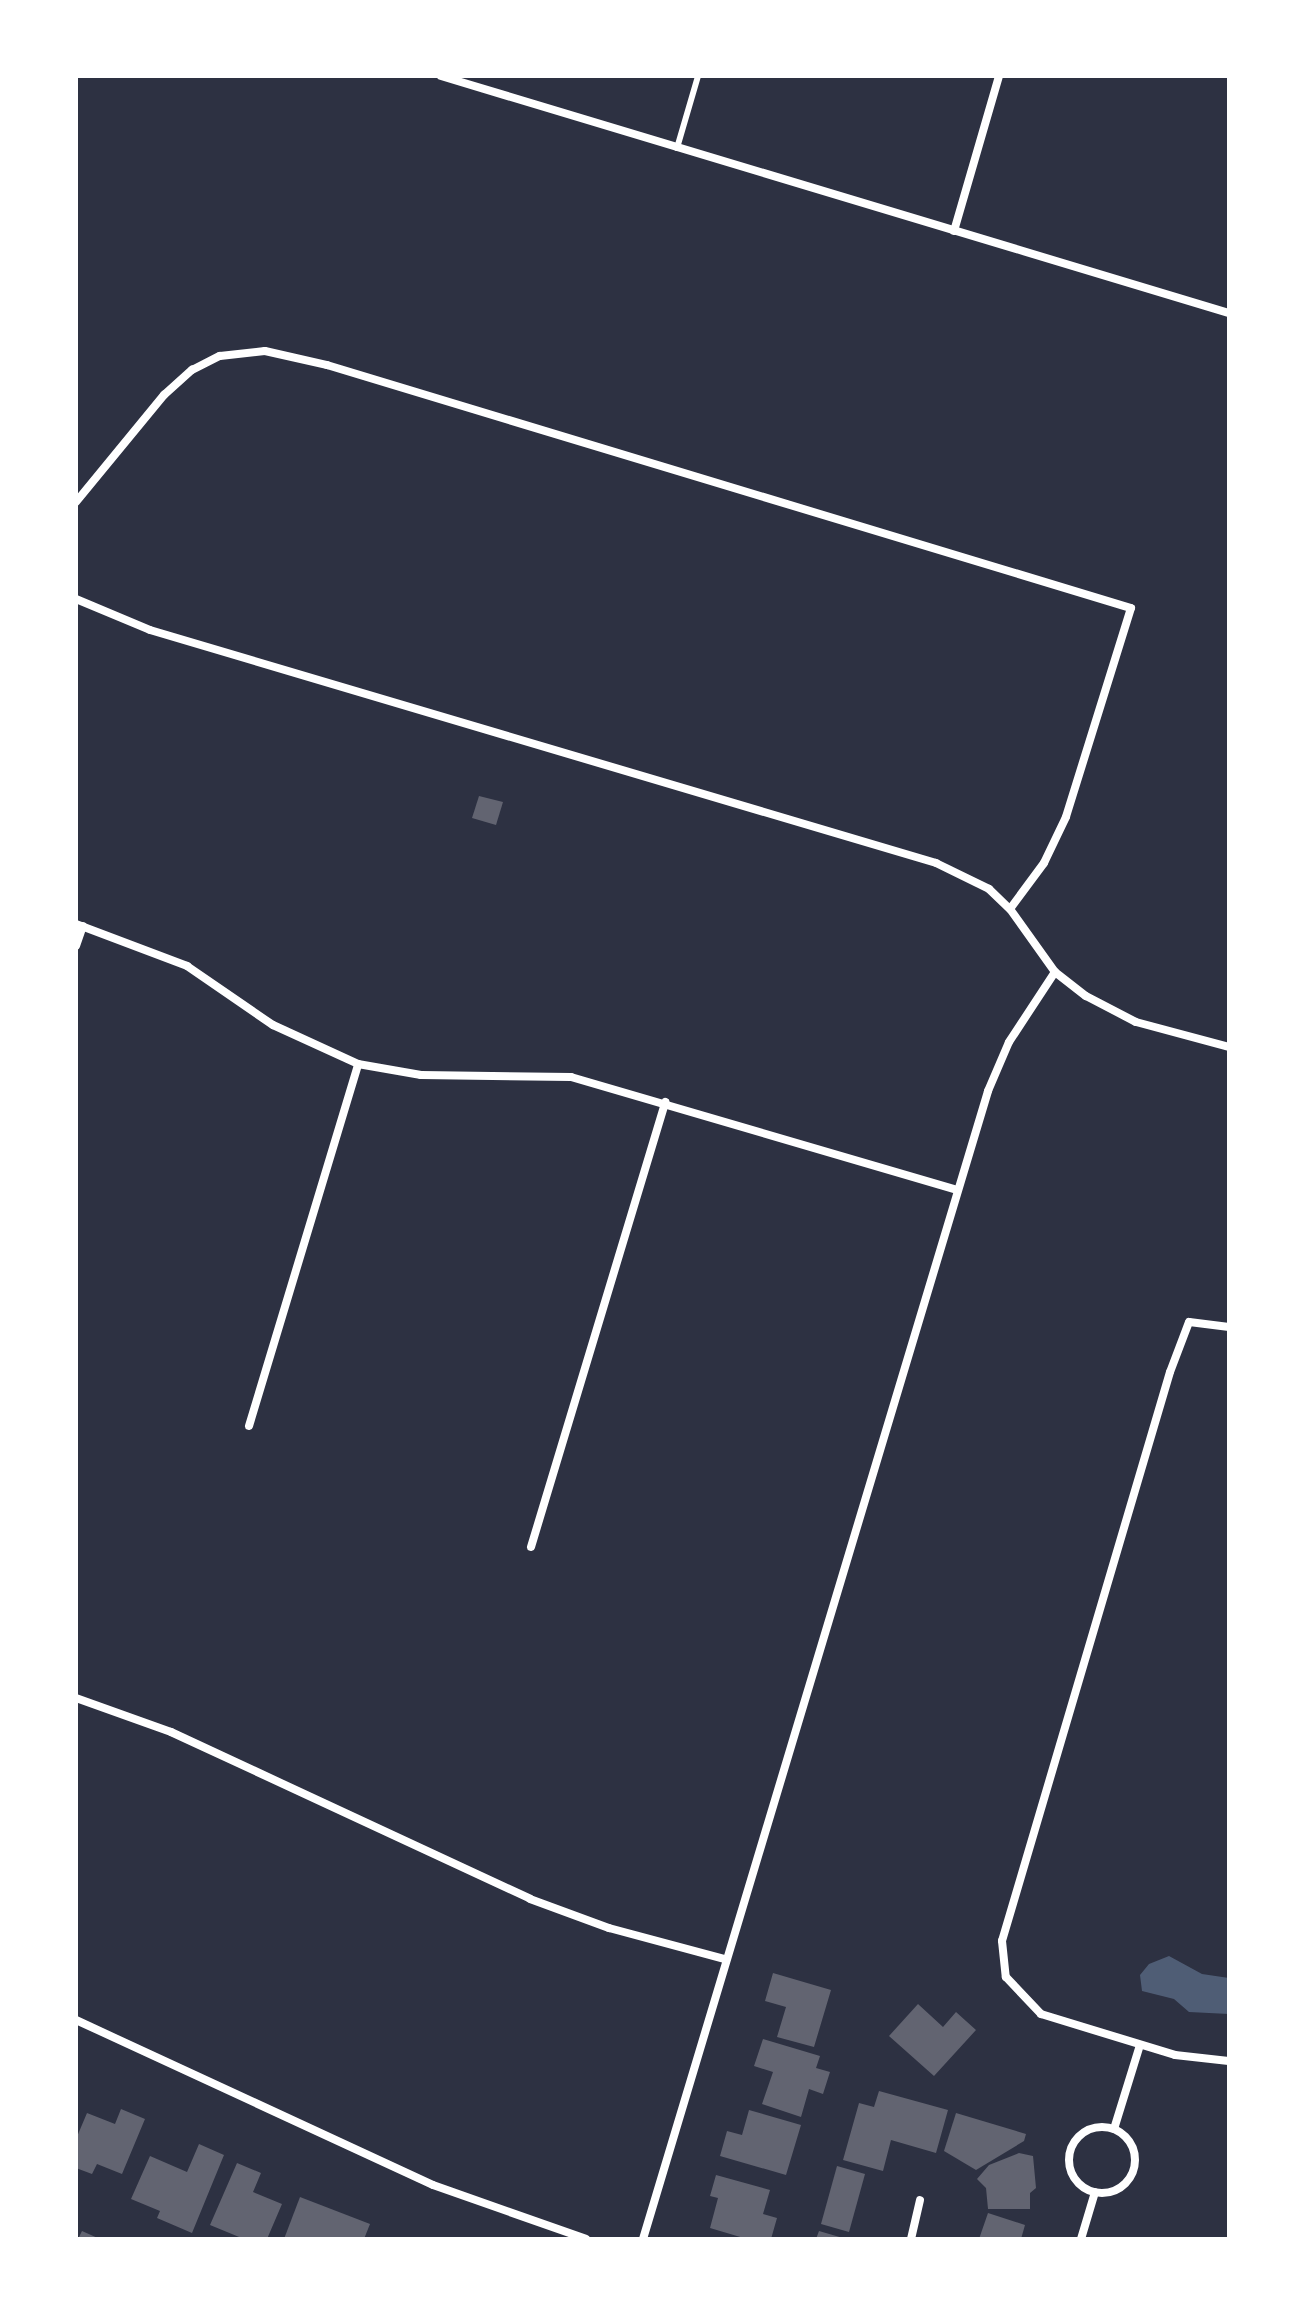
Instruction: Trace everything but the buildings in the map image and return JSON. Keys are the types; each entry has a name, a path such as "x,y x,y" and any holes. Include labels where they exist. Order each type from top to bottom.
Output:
{"street":[{"path":"441,76 1229,313"},
{"path":"954,231 999,76"},
{"path":"76,502 164,395 192,370 229,353 265,351 327,365 1131,608 1066,817 1044,863 1010,909"},
{"path":"76,599 150,630 936,863 989,889 1010,909 1055,972 1107,1009 1229,1047"},
{"path":"76,946 79,925 187,966 273,1025 358,1064 421,1075 571,1077 665,1102 957,1190"},
{"path":"643,2239 997,1065 1055,972"},
{"path":"249,1426 358,1064"},
{"path":"531,1547 665,1102"},
{"path":"1229,1327 1189,1322 1002,1941 1006,1977 1026,2003 1058,2021 1140,2045 1229,2061"},
{"path":"76,1698 171,1732 530,1899 609,1928 725,1959"},
{"path":"76,2020 433,2185 586,2239"},
{"path":"1114,2129 1140,2045"},
{"path":"1094,2128 1114,2129 1128,2138 1136,2163 1122,2187 1095,2192 1072,2173 1069,2156 1083,2133 1094,2128"},
{"path":"1081,2239 1095,2192"},
{"path":"911,2239 920,2200"}],"lane":[{"path":"677,148 698,76"}],"water":[{"path":"1169,1956 1202,1974 1229,1978 1229,2014 1189,2012 1174,1999 1142,1991 1140,1975 1149,1964"}]}
